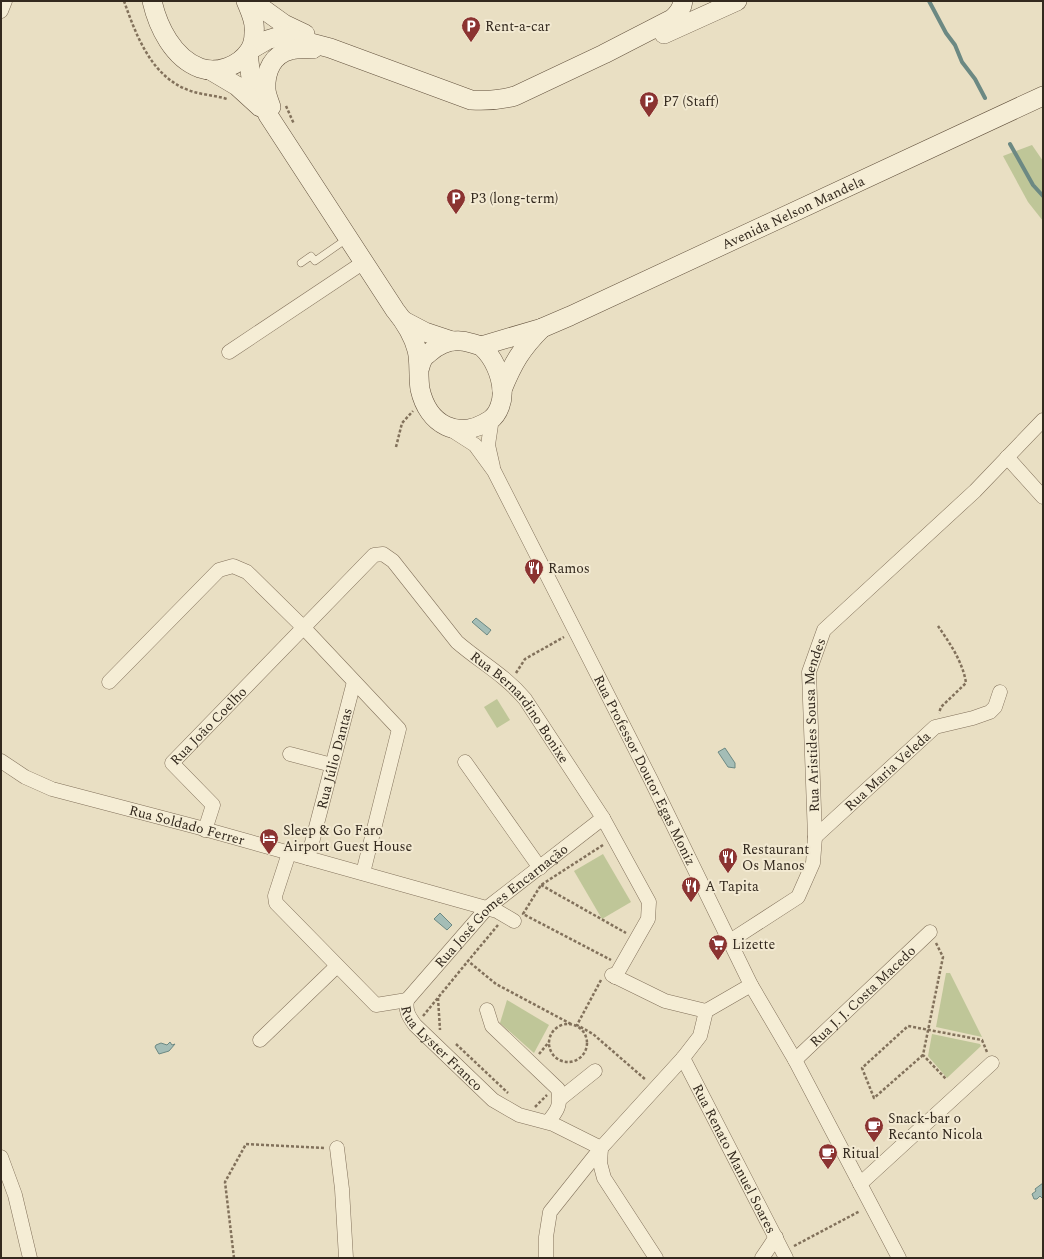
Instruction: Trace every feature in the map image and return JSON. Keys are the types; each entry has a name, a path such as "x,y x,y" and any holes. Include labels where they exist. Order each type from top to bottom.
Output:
{"street":[{"path":"1,11 5,1"},
{"path":"152,1 158,22 166,38 176,51 188,62 200,68 210,70 223,69 236,64 249,51 267,40 280,36 330,48 471,100 486,101 501,100 515,96 604,54 672,19 682,7 683,1"},
{"path":"246,1 254,19 255,32 249,51 251,78 268,115"},
{"path":"252,1 284,24 330,48"},
{"path":"604,54 650,40 737,1"},
{"path":"330,48 291,50 281,54 273,61 268,69 266,90 288,132 291,151 404,321 416,349 420,388 430,413 447,427 475,445 494,471"},
{"path":"210,70 237,86 288,132"},
{"name":"Avenida Nelson Mandela","path":"542,328 1043,96"},
{"path":"229,352 364,262"},
{"path":"404,321 426,332 452,341"},
{"path":"419,370 423,358 437,346 452,341 463,341 481,346 542,328"},
{"path":"502,390 511,367 526,344 542,328"},
{"path":"481,346 491,357 496,367 502,390 502,402 492,418 488,445 494,471"},
{"path":"447,427 469,430 478,427 492,418"},
{"name":"Rua Aristides Sousa Mendes","path":"730,941 798,897 813,863 815,836 809,672 824,630 975,490 1043,420"},
{"path":"1007,457 1043,498"},
{"name":"Rua Professor Doutor Egas Moniz","path":"494,471 654,787 752,985 795,1060 900,1258"},
{"name":"Rua Bernardino Bonixe","path":"304,628 374,555 383,554 393,561 456,642 509,682 525,699 603,818 649,902 648,919 612,974"},
{"path":"109,682 219,570 233,566 247,572 304,628 399,729 363,874"},
{"name":"Rua João Coelho","path":"205,830 213,805 172,762 304,628"},
{"name":"Rua Júlio Dantas","path":"308,858 354,682"},
{"name":"Rua Maria Veleda","path":"815,836 934,727 973,718 990,712 995,707 1000,692"},
{"path":"290,754 332,765"},
{"name":"Rua Soldado Ferrer","path":"1,761 25,777 52,789 487,908 497,911 510,918"},
{"path":"466,762 540,868"},
{"name":"Rua José Gomes Encarnação","path":"407,1000 487,908 603,818"},
{"name":"Rua Lyster Franco","path":"289,853 275,896 276,903 376,1005 407,1000 406,1007 409,1018 415,1025 493,1100 519,1115 548,1122 601,1148"},
{"name":"Rua J. J. Costa Macedo","path":"795,1060 930,932"},
{"path":"260,1040 337,966"},
{"path":"612,974 665,1001 706,1011 752,985"},
{"path":"487,1010 492,1026 558,1089 555,1095 558,1111 548,1122"},
{"path":"546,1258 546,1238 550,1212 601,1148 683,1058 700,1036 706,1011"},
{"name":"Rua Renato Manuel Soares","path":"683,1058 785,1255"},
{"path":"860,1184 992,1063"},
{"path":"555,1095 595,1072"},
{"path":"337,1148 342,1189 346,1258"},
{"path":"601,1148 600,1163 604,1178 656,1258"},
{"path":"1,1158 15,1195 30,1258"},
{"path":"762,1258 776,1237"}],"lane":[{"path":"301,263 311,256 315,261 348,238"}],"path":[{"path":"124,1 140,42 161,71 174,83 187,90 232,100 246,94"},
{"path":"286,104 288,132"},
{"path":"396,447 402,423 424,401"},
{"path":"934,727 941,707 966,683 965,674 949,642 938,626"},
{"path":"509,682 525,660 575,630"},
{"path":"577,1025 612,974 523,914 541,885 614,838"},
{"path":"541,885 636,939"},
{"path":"415,1025 468,960 510,918"},
{"path":"930,932 943,958 928,1030 923,1055 874,1098 862,1068 908,1026 928,1030 982,1040 992,1063"},
{"path":"468,960 496,984 571,1024"},
{"path":"438,998 440,1030"},
{"path":"424,1014 429,1020"},
{"path":"577,1025 585,1034 587,1046 585,1051 576,1060 564,1061 557,1059 550,1048 550,1036 558,1026 565,1024 577,1025 593,1034 656,1088"},
{"path":"435,1025 446,1035"},
{"path":"451,1040 513,1097"},
{"path":"923,1055 946,1079"},
{"path":"534,1107 555,1095"},
{"path":"235,1258 225,1182 246,1144 337,1148"},
{"path":"785,1255 871,1205"}],"green space":[{"path":"1032,145 1043,161 1043,221 1028,202 1003,156"},
{"path":"497,699 510,720 497,728 484,707"},
{"path":"603,854 631,902 602,919 574,871"},
{"path":"946,973 950,973 982,1037 936,1027"},
{"path":"507,1000 549,1025 534,1053 500,1023"},
{"path":"932,1034 980,1044 981,1046 947,1078 928,1056"}],"water":[{"path":"476,618 491,630 487,635 472,622"},
{"path":"725,748 735,763 735,768 728,767 718,752"},
{"path":"440,913 452,925 447,930 434,919"},
{"path":"170,1042 172,1045 175,1044 169,1051 159,1054 155,1047 156,1045 161,1043 167,1045"},
{"path":"1043,1183 1043,1197 1042,1198 1040,1196 1037,1199 1034,1199 1032,1194 1036,1191 1035,1189"}],"waterway":[{"path":"929,1 946,33 955,45 962,62 975,79 985,98"},
{"path":"1010,144 1033,185 1043,196"}],"place":[{"name":"Rent-a-car","path":"471,43"},
{"name":"P7 (Staff)","path":"649,118"},
{"name":"P3 (long-term)","path":"456,215"},
{"name":"Ramos","path":"534,585"},
{"name":"Sleep & Go Faro Airport Guest House","path":"269,855"},
{"name":"Restaurant Os Manos","path":"728,874"},
{"name":"A Tapita","path":"691,903"},
{"name":"Lizette","path":"718,961"},
{"name":"Snack-bar o Recanto Nicola","path":"874,1143"},
{"name":"Ritual","path":"828,1170"}]}
